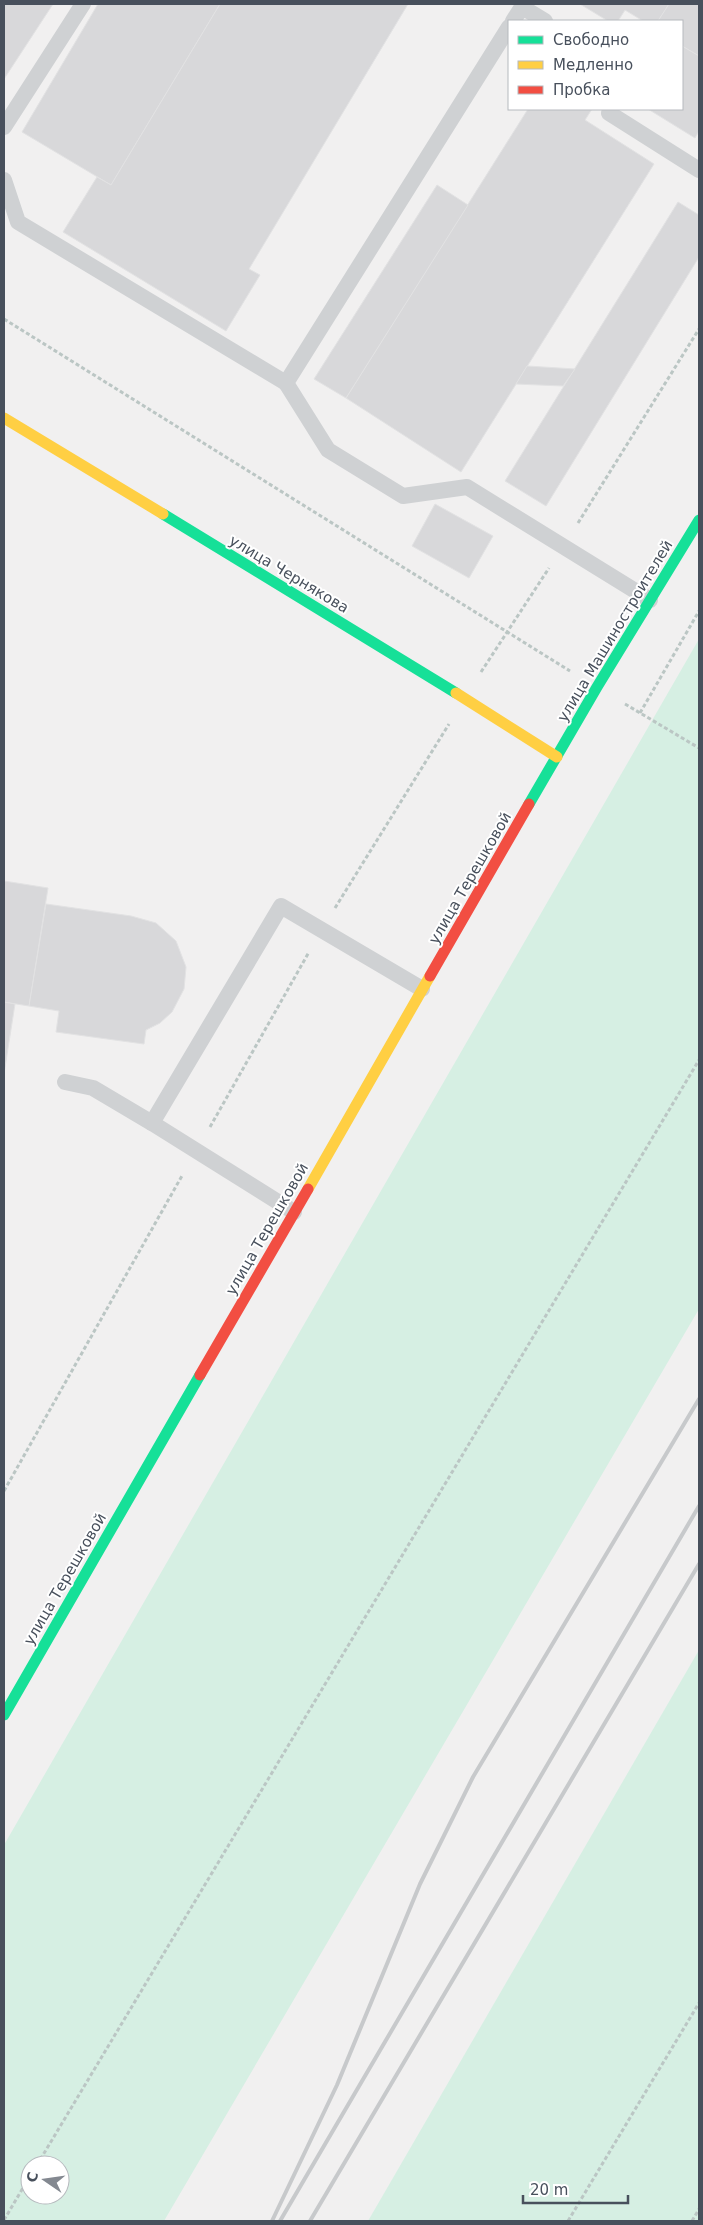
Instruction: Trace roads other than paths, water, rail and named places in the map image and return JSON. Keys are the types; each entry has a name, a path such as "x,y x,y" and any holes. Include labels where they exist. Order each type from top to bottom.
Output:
{"main road":[{"name":"улица Чернякова","path":"4,418 465,698 557,757"},
{"name":"улица Машиностроителей","path":"557,757 597,687 699,520"},
{"name":"улица Терешковой","path":"4,1715 557,757"}],"lane":[{"path":"4,127 83,4"},
{"path":"514,20 522,7 543,20"},
{"path":"286,383 508,29"},
{"path":"610,110 608,113 699,170"},
{"path":"4,180 18,222 286,383 328,450 403,496 467,487 650,600"},
{"path":"152,1123 280,906 422,989"},
{"path":"65,1082 93,1088 294,1212"}],"railway":[{"path":"272,2221 337,2085 420,1884 473,1777 699,1399"},
{"path":"280,2221 699,1506"},
{"path":"310,2221 699,1564"}]}
